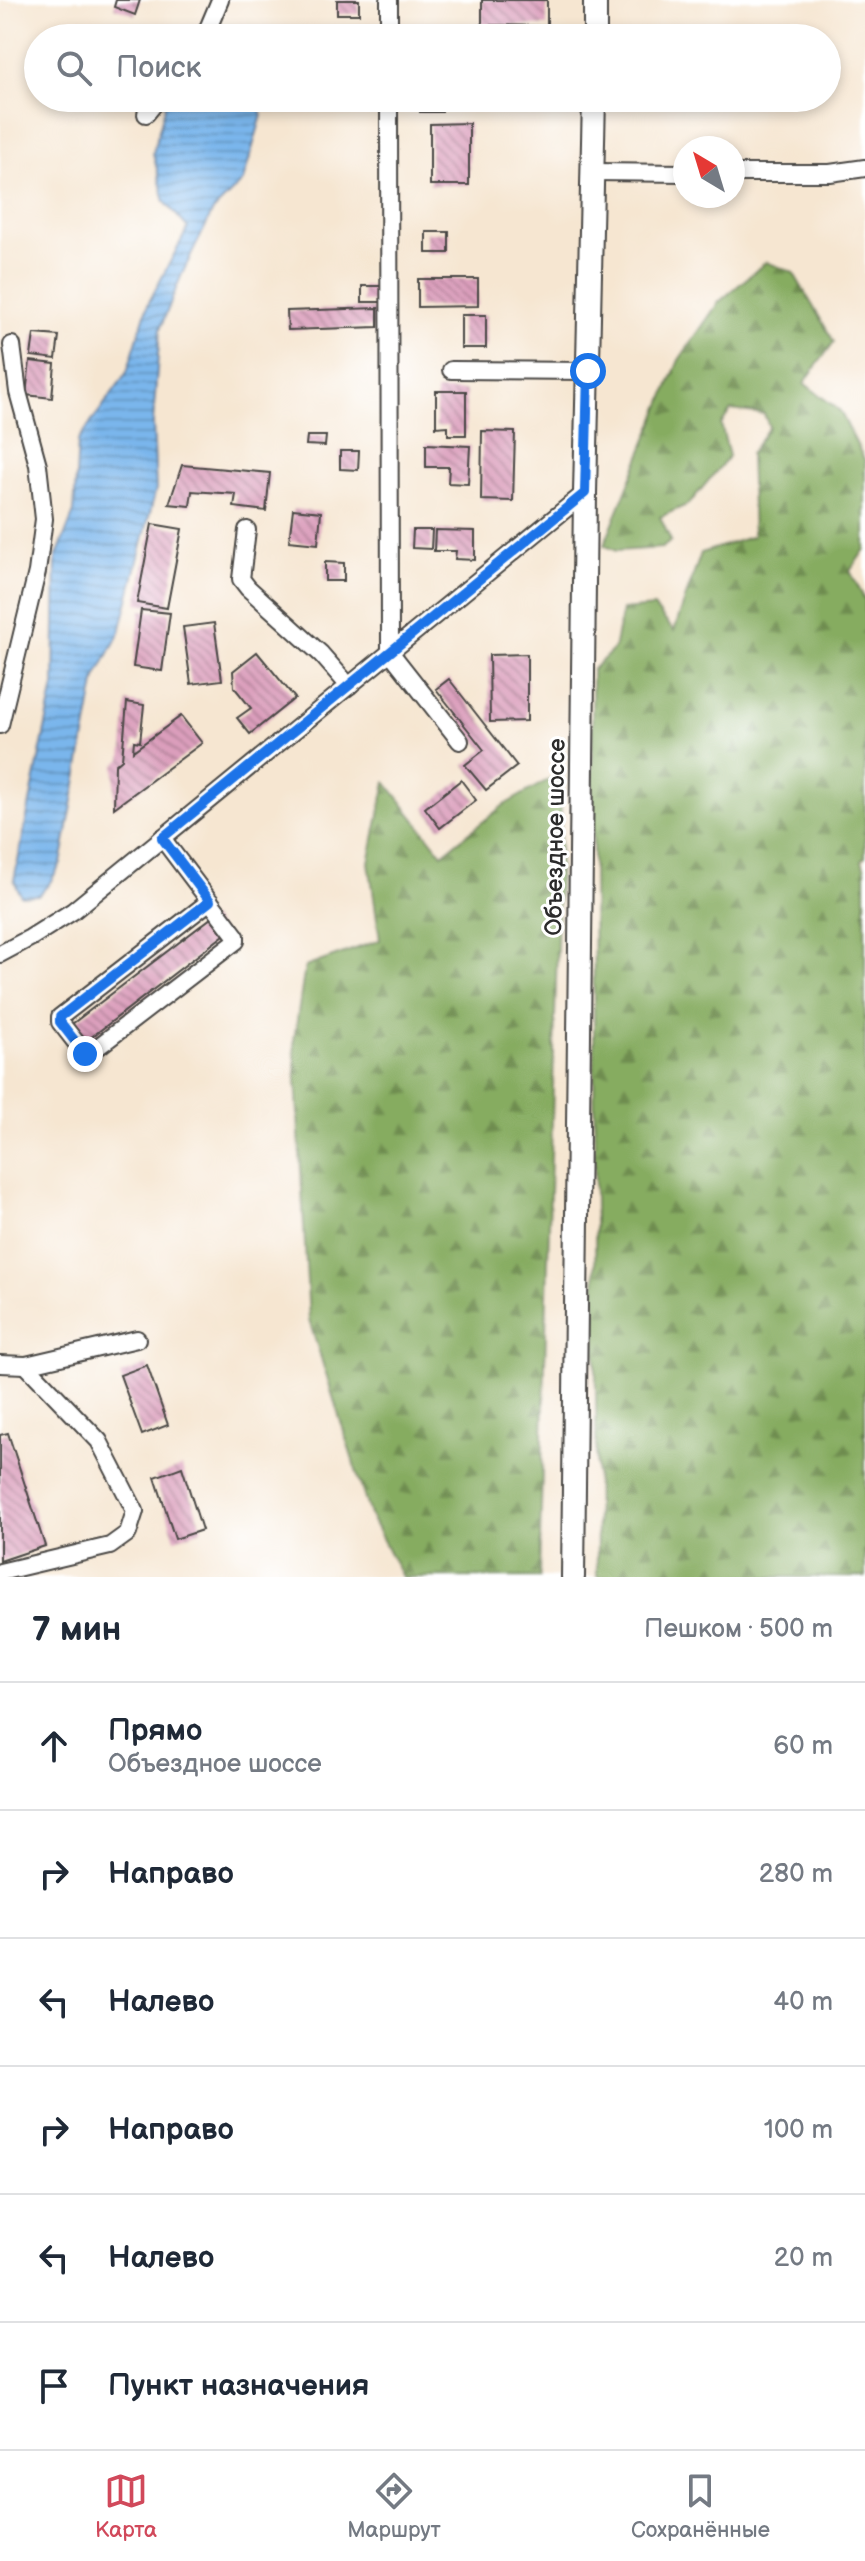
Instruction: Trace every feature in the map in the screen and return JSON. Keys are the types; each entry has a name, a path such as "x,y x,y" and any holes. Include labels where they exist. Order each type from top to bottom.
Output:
{"main road":[{"path":"595,0 595,24"},
{"name":"Объездное шоссе","path":"573,1577 585,493 594,112"}],"street":[{"path":"210,24 220,0"},
{"path":"389,0 389,24"},
{"path":"389,112 390,652 460,741"},
{"path":"745,173 830,173 865,168"},
{"path":"593,172 673,173"},
{"path":"0,725 37,572 44,519 38,465 18,392 12,345"},
{"path":"451,370 588,371"},
{"path":"0,954 73,911 585,493"},
{"path":"247,530 241,579 321,654 349,686"},
{"path":"162,838 210,901 236,936 236,941 85,1054 60,1022 60,1017 210,901"},
{"path":"0,1364 26,1365 137,1339"},
{"path":"0,1572 110,1546 128,1533 135,1511 99,1441 26,1365"}],"green space":[{"path":"766,262 793,272 834,342 804,383 840,411 865,461 865,549 850,571 865,600 865,857 862,860 865,871 865,1577 597,1577 592,670 614,649 622,610 654,607 674,631 701,553 753,536 750,454 769,427 764,414 731,410 721,424 729,456 689,504 660,517 671,541 662,548 616,551 604,545 679,360 719,302"},
{"path":"562,772 539,1577 402,1577 370,1515 309,1320 294,1040 305,967 380,940 369,862 386,782 442,854 504,805"}],"water":[{"path":"164,112 261,112 243,181 213,211 182,274 160,329 153,423 156,489 120,632 96,678 61,864 39,895 21,896 14,880 54,686 56,558 74,512 78,441 127,372 148,304 188,228 165,202 153,153"}],"building":[{"path":"116,0 140,0 135,15 114,7"},
{"path":"337,0 359,0 359,14 337,14"},
{"path":"482,0 547,0 547,24 482,24"},
{"path":"469,123 469,185 430,185 430,124"},
{"path":"426,232 449,232 449,253 426,253"},
{"path":"418,279 478,279 478,306 418,307"},
{"path":"362,286 381,286 381,302 362,302"},
{"path":"378,308 378,327 288,330 287,311"},
{"path":"461,315 486,315 486,348 461,348"},
{"path":"34,334 59,336 56,359 31,356"},
{"path":"30,361 55,364 52,398 26,395"},
{"path":"436,391 466,391 466,435 448,435 448,426 436,427"},
{"path":"482,431 515,432 513,501 481,500"},
{"path":"307,436 326,436 325,446 306,445"},
{"path":"426,444 470,446 468,484 448,483 449,467 426,467"},
{"path":"340,451 359,451 358,470 340,469"},
{"path":"182,465 270,473 266,511 234,507 236,494 192,491 190,506 169,504"},
{"path":"293,509 321,512 318,544 289,541"},
{"path":"152,524 182,529 167,608 137,603"},
{"path":"413,530 432,530 431,549 412,548"},
{"path":"435,530 475,531 475,560 455,559 456,551 434,551"},
{"path":"325,562 344,563 344,581 325,581"},
{"path":"141,610 170,613 162,671 133,667"},
{"path":"214,623 222,680 191,684 183,627"},
{"path":"257,652 295,698 250,734 237,718 251,708 234,687 233,671"},
{"path":"527,654 527,721 490,722 489,655"},
{"path":"449,679 517,766 486,790 465,765 484,750 436,689"},
{"path":"127,702 144,705 140,742 134,741 133,751 181,716 202,743 114,808 115,765 122,759"},
{"path":"461,780 476,800 440,828 425,808"},
{"path":"211,918 224,935 85,1042 72,1024"},
{"path":"147,1365 168,1425 142,1435 120,1375"},
{"path":"8,1433 45,1546 0,1561 0,1435"},
{"path":"182,1467 202,1530 175,1539 155,1477"}],"route":[{"path":"85,1054 60,1022 60,1017 210,901 162,838 585,493 588,371"}]}
